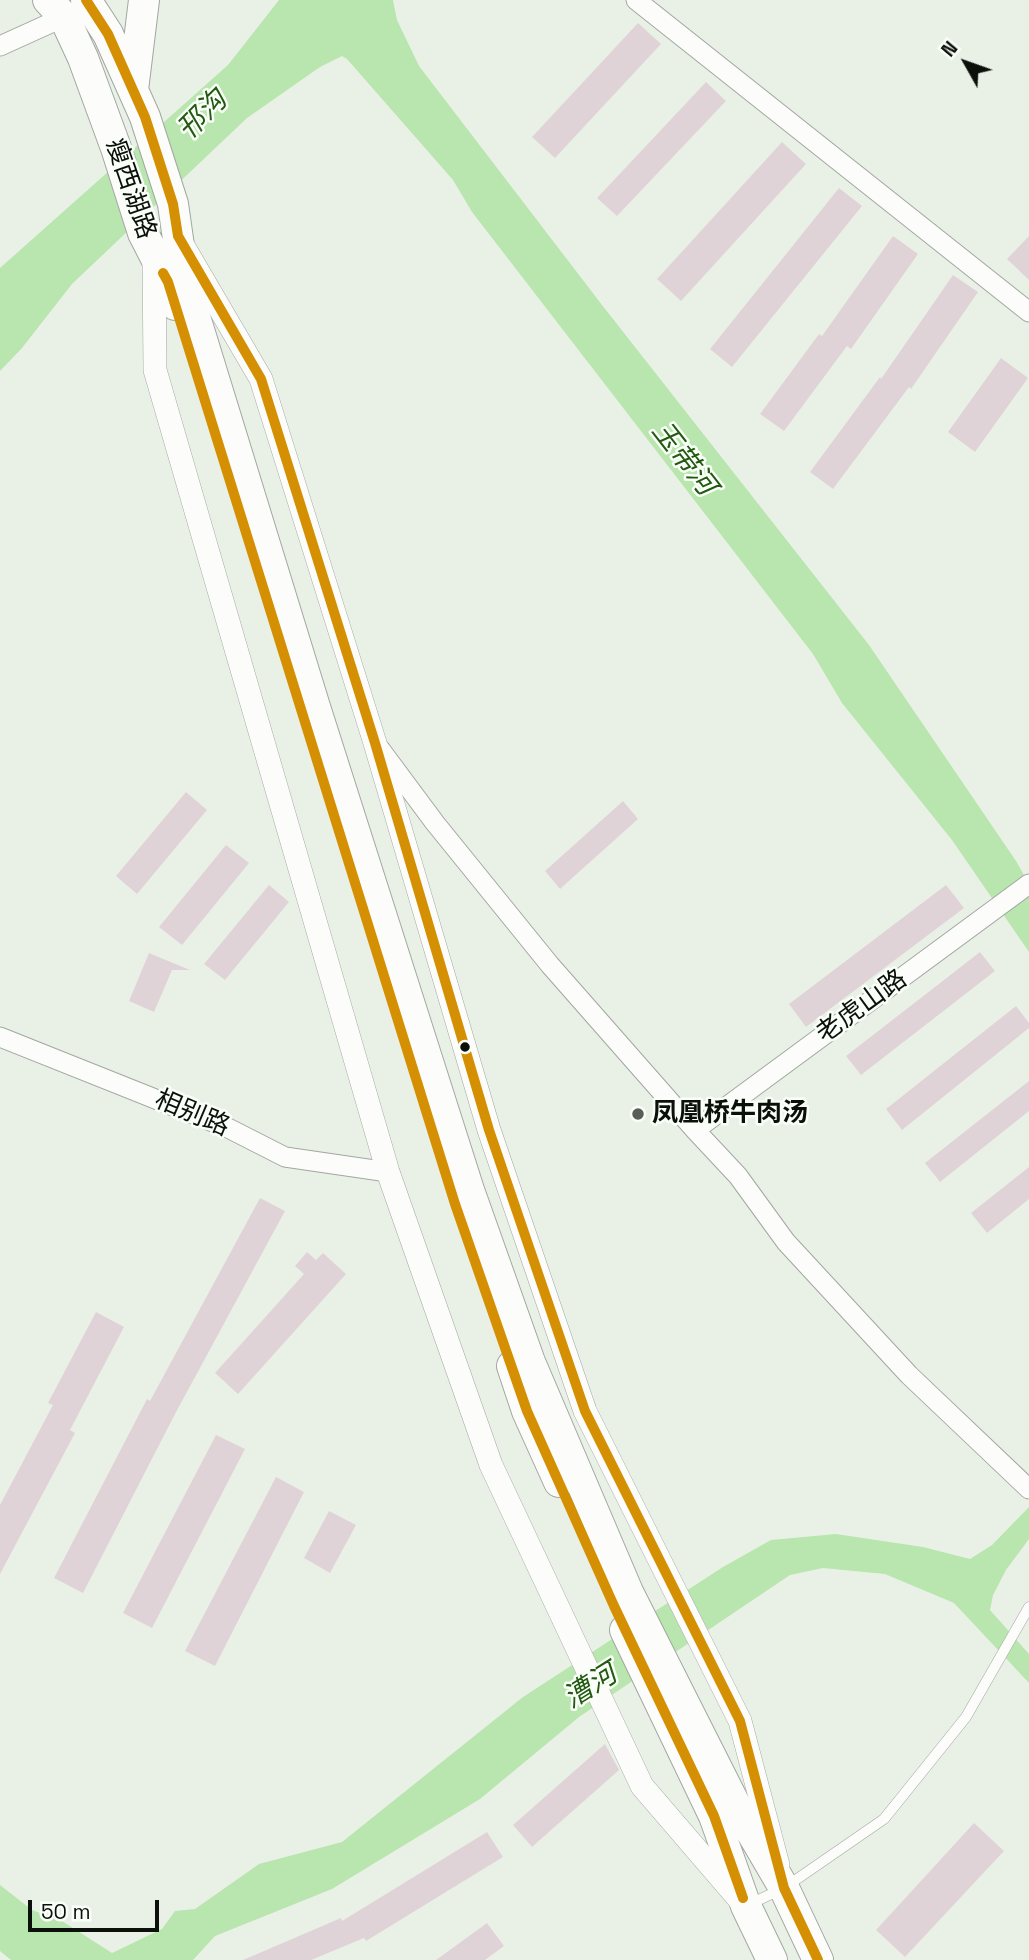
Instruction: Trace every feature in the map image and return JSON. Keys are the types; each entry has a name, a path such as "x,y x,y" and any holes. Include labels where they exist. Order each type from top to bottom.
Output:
{"main road":[{"path":"133,90 144,0"},
{"name":"瘦西湖路","path":"66,6 108,34 145,117 173,204 184,281 311,694 469,1190 530,1362 621,1599"},
{"name":"瘦西湖路","path":"66,6 148,244 168,282 455,1204 527,1411 663,1686 746,1906 772,1960"},
{"name":"瘦西湖路","path":"663,1686 784,1888 818,1960"}],"street":[{"path":"636,0 1029,312"},
{"path":"0,46 66,6"},
{"path":"178,236 261,379 375,743 489,1130 585,1411 740,1721 784,1888"},
{"path":"148,244 155,370 388,1172 491,1465 642,1786 746,1906"},
{"path":"375,743 435,823 550,965 738,1176 786,1242 909,1375 1029,1489"},
{"name":"老虎山路","path":"695,1130 1029,884"},
{"name":"相别路","path":"0,1037 228,1128 285,1157 388,1172"}],"lane":[{"path":"746,1906 784,1888 884,1819 966,1717 1029,1606"}],"water":[{"path":"279,0 393,0 397,20 419,66 602,305 869,645 1016,861 1029,884 1029,952 952,840 842,703 813,654 472,212 453,180 342,56 320,67 247,118 72,284 22,348 0,371 0,268 228,65"},
{"name":"漕河","path":"1029,1507 1029,1539 1006,1570 993,1595 990,1610 1029,1654 1029,1683 954,1603 885,1574 823,1568 790,1575 579,1717 480,1799 332,1889 215,1936 193,1960 11,1960 0,1951 0,1885 32,1910 62,1921 112,1953 162,1929 175,1911 195,1909 259,1864 342,1842 523,1697 723,1567 771,1540 836,1534 923,1547 970,1559 992,1545"}],"building":[{"path":"638,23 661,44 555,158 532,137"},
{"path":"706,82 726,101 617,216 597,198"},
{"path":"782,142 806,164 681,301 657,279"},
{"path":"839,188 862,206 732,367 710,349"},
{"path":"893,236 918,254 851,349 847,346 784,431 760,414 819,334 822,336"},
{"path":"1029,236 1029,280 1007,259"},
{"path":"953,275 978,292 911,389 909,387 833,489 810,472 880,377 881,379"},
{"path":"1001,358 1028,378 975,452 948,432"},
{"path":"186,792 207,810 137,894 116,876"},
{"path":"623,801 638,819 560,889 545,871"},
{"path":"226,845 249,863 182,945 159,927"},
{"path":"269,885 289,902 225,980 204,964"},
{"path":"946,885 964,908 806,1027 789,1004"},
{"path":"980,952 995,971 861,1075 846,1056"},
{"path":"149,953 190,970 172,970 154,1012 129,1001"},
{"path":"1016,1006 1029,1023 1029,1028 902,1130 886,1109"},
{"path":"1029,1081 1029,1111 940,1182 925,1163"},
{"path":"1029,1167 1029,1199 987,1233 971,1213"},
{"path":"260,1198 285,1211 175,1414 83,1593 54,1578 147,1399 150,1401"},
{"path":"307,1252 316,1260 323,1253 346,1274 238,1394 215,1373 304,1274 295,1266"},
{"path":"96,1312 124,1327 70,1430 75,1433 0,1574 0,1505 53,1405 48,1403"},
{"path":"216,1435 245,1449 152,1628 123,1613"},
{"path":"276,1477 304,1492 215,1666 185,1651"},
{"path":"329,1511 356,1525 330,1573 304,1558"},
{"path":"605,1744 619,1770 532,1847 513,1825"},
{"path":"974,1823 1004,1851 905,1957 876,1930"},
{"path":"487,1832 503,1857 366,1941 364,1938 311,1960 243,1960 341,1918 342,1921"},
{"path":"487,1923 504,1946 485,1960 436,1960"}],"transit line":[{"path":"86,0 108,34 145,117 173,204 178,236 261,379 375,743 489,1130 585,1411 740,1721 784,1888 818,1960"},
{"path":"163,273 455,1204 527,1411 614,1606 714,1816 743,1898"}],"place":[{"name":"凤凰桥牛肉汤","path":"638,1114"}],"water label":[{"name":"邗沟","path":"203,116"},
{"name":"玉带河","path":"683,459"}]}
